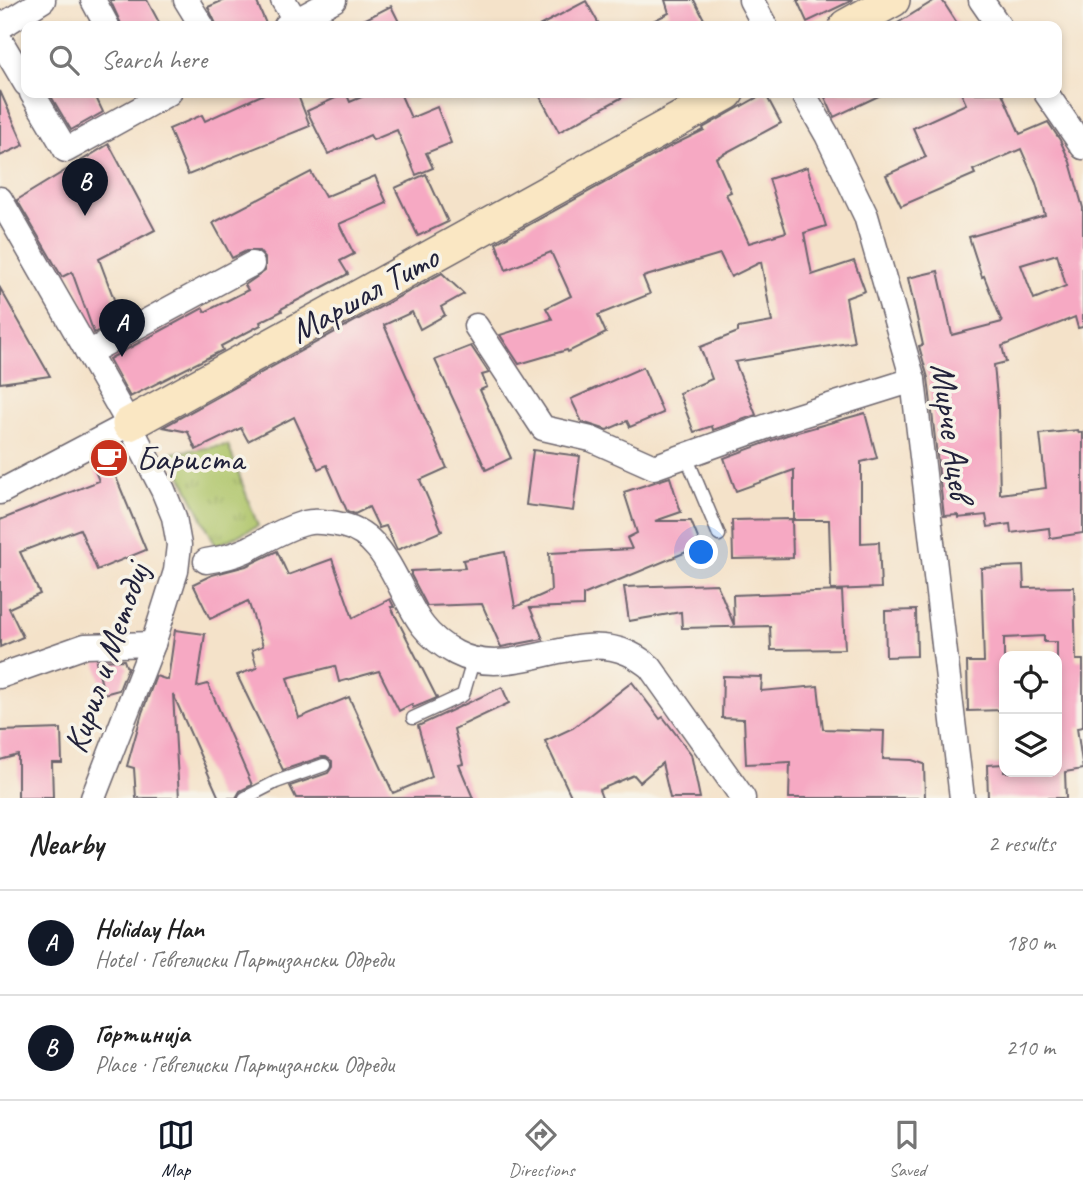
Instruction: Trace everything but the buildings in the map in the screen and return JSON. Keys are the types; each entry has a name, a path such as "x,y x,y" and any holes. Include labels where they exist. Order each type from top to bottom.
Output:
{"street":[{"path":"0,27 43,0"},
{"path":"93,0 104,21"},
{"path":"186,0 199,21"},
{"path":"289,16 334,0"},
{"path":"751,0 762,21"},
{"path":"855,21 893,0"},
{"path":"981,0 996,21"},
{"path":"0,40 21,76"},
{"path":"35,98 66,150 152,98"},
{"name":"Маршал Тито","path":"0,492 129,424 718,98"},
{"name":"Мирче Ацев","path":"806,98 866,216 913,380 962,798"},
{"path":"1049,98 1083,147"},
{"name":"Кирил и Методиј","path":"0,199 129,424 167,499 174,517 179,545 176,571 153,644 93,798"},
{"path":"88,353 252,264"},
{"path":"476,326 543,428 591,439 654,467 782,421 913,380"},
{"path":"206,561 244,551 306,523 346,526 370,541 395,574 422,624 438,642 473,661 514,660 584,647 609,647 628,653 650,667 743,798"},
{"path":"176,571 190,577 203,569 206,561 204,552 198,545 188,542 179,545"},
{"path":"0,676 85,646 153,644"}],"lane":[{"path":"686,456 719,535"},
{"path":"413,718 463,695 473,661"},
{"path":"245,798 276,782 324,765"}],"green space":[{"path":"228,445 258,526 216,546 170,453"}],"place":[{"name":"Гортинија","path":"85,216"},
{"name":"Holiday Han","path":"122,357"},
{"name":"Бариста","path":"109,458"}]}
